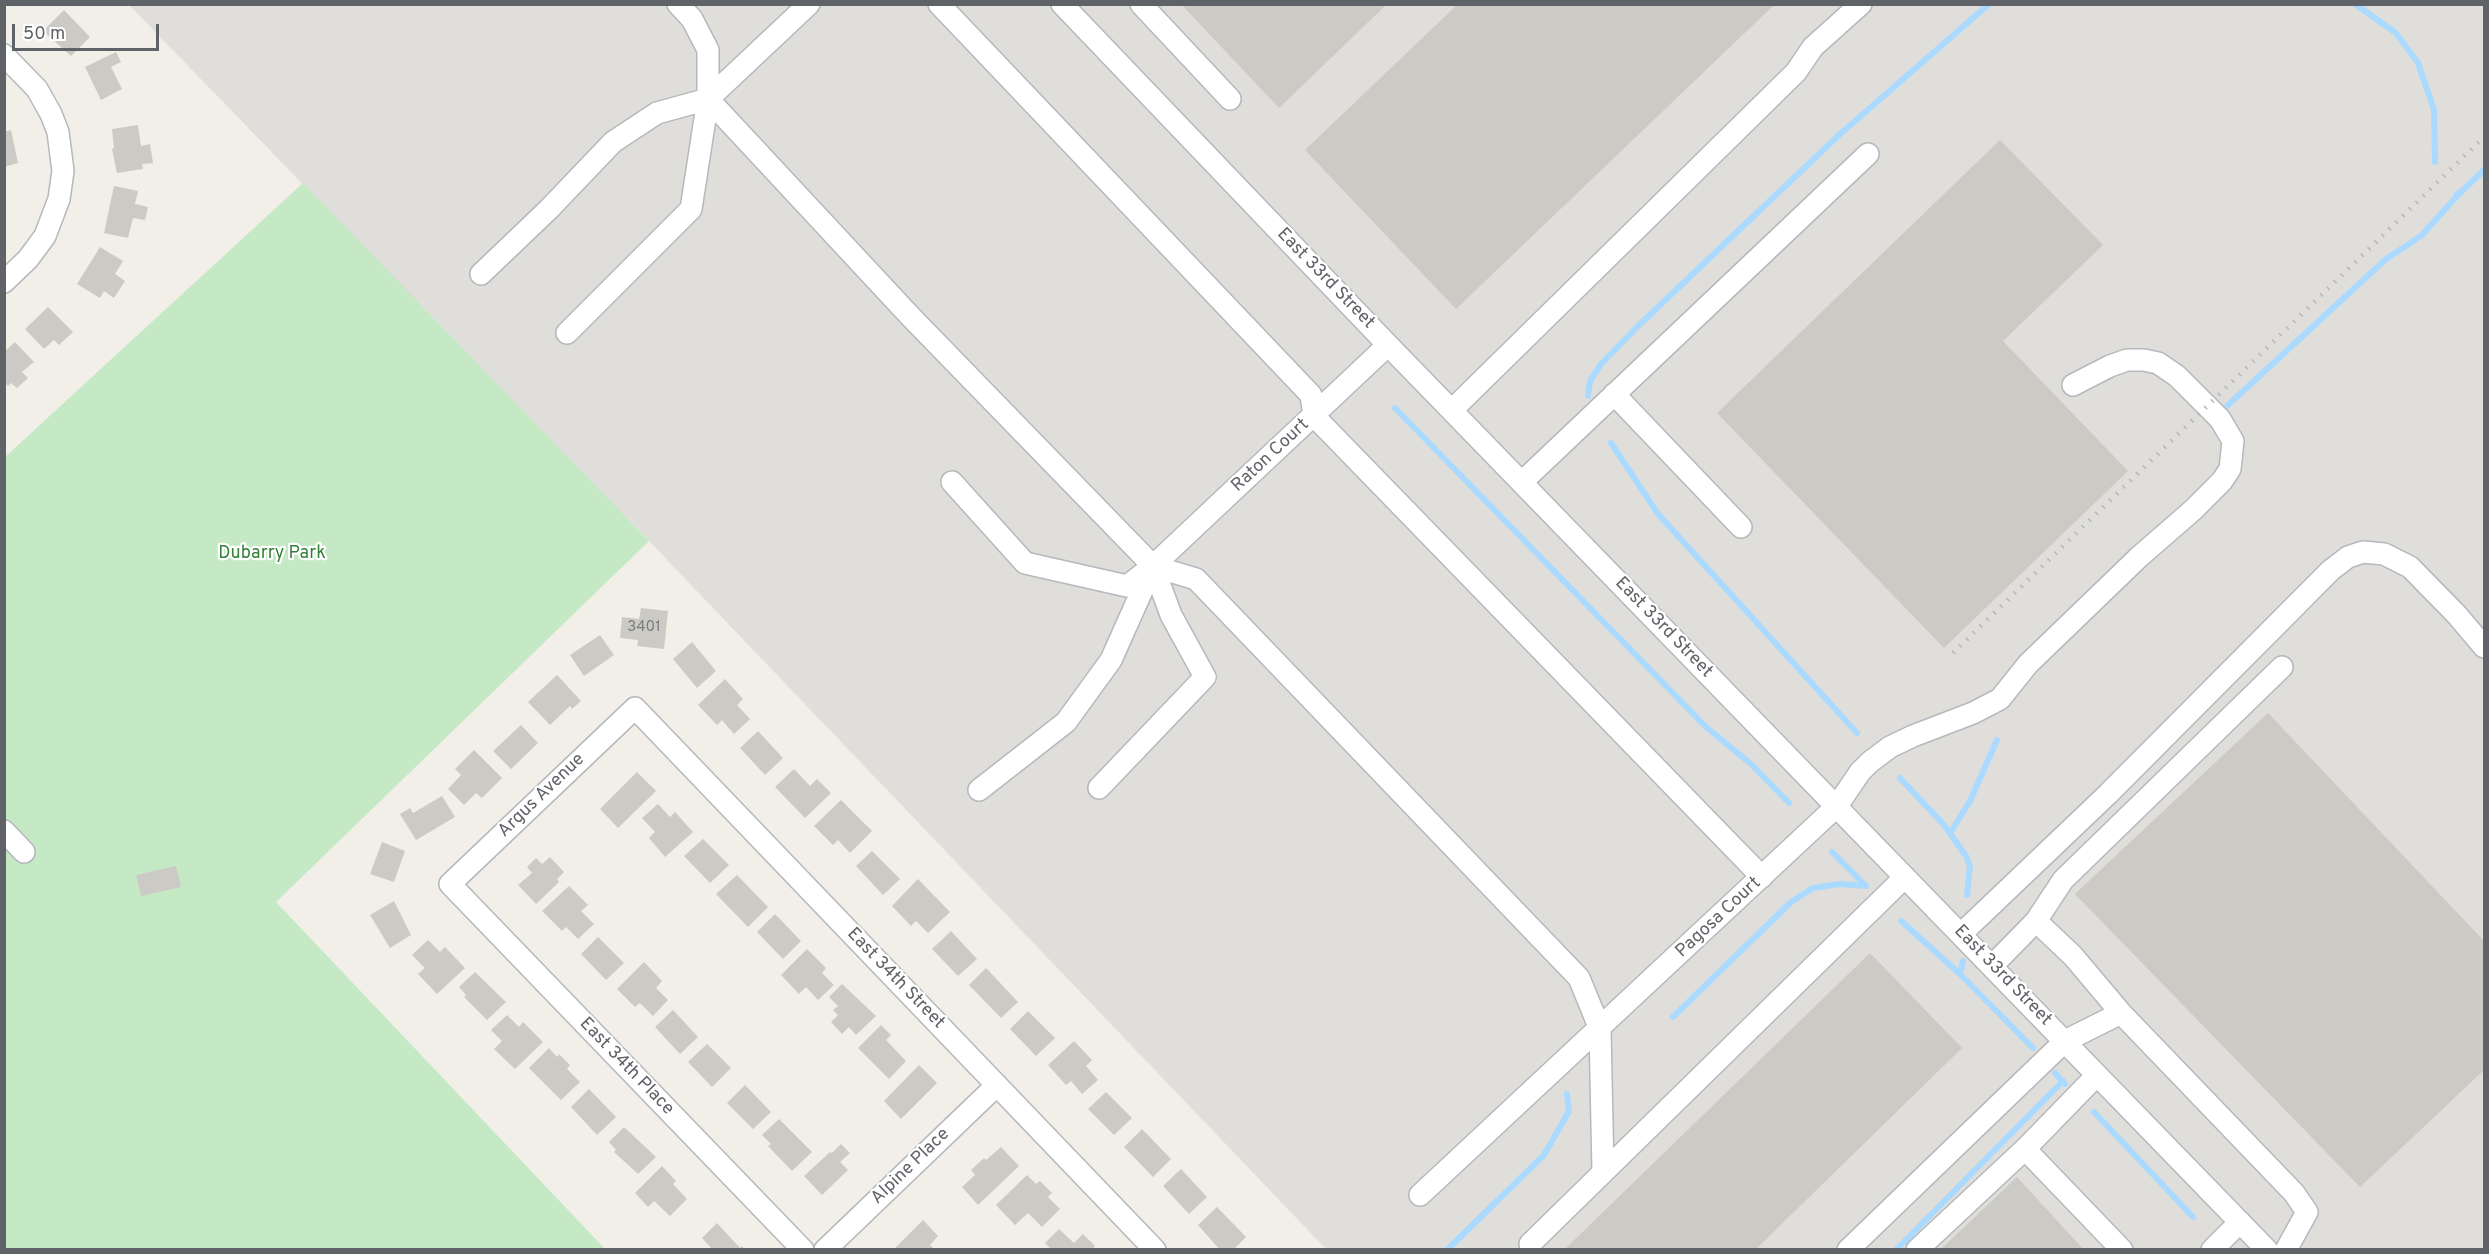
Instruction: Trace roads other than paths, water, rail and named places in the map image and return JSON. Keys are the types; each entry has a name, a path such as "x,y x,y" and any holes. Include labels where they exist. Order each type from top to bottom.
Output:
{"street":[{"path":"567,333 691,209 708,99 708,50 692,18 678,4"},
{"path":"481,274 549,209 613,142 657,113 708,99 809,4"},
{"path":"939,4 1311,394 1314,416 1762,877"},
{"name":"East 33rd Street","path":"1062,4 1388,345 2267,1250"},
{"path":"1141,4 1230,99"},
{"path":"1452,410 1796,72 1814,47 1861,4"},
{"path":"4,55 37,89 51,114 61,152 62,180 59,200 45,236 28,259 4,282"},
{"path":"708,99 910,316 1153,567 1171,615 1204,677 1099,788"},
{"path":"1522,482 1868,154"},
{"name":"Raton Court","path":"951,482 1025,563 1127,586 1153,567 1388,345"},
{"name":"Pagosa Court","path":"1420,1195 1837,806 1860,772 1890,747 1973,713 2000,699 2028,664 2139,557 2193,510 2222,481 2230,469 2234,454 2233,441 2220,418 2177,376 2158,363 2127,360 2073,385"},
{"path":"1614,394 1741,527"},
{"path":"1961,934 2108,794 2331,570 2349,557 2363,552 2384,554 2410,567 2482,641"},
{"path":"979,790 1066,723 1111,660 1153,567"},
{"path":"1153,567 1196,579 1579,978 1600,1029 1603,1172"},
{"path":"1992,966 2036,921 2063,880 2282,667"},
{"name":"Argus Avenue","path":"450,884 635,708"},
{"name":"East 34th Street","path":"635,708 1155,1250"},
{"path":"4,831 24,852"},
{"path":"1530,1244 1905,877"},
{"name":"East 34th Place","path":"450,884 803,1250"},
{"path":"2036,921 2073,956 2121,1013 2294,1193 2307,1212 2286,1250"},
{"path":"1848,1250 2065,1041 2121,1013"},
{"path":"1917,1250 2025,1149 2097,1075"},
{"name":"Alpine Place","path":"825,1250 997,1085"},
{"path":"2025,1149 2122,1250"},
{"path":"2212,1250 2240,1222"}],"waterway":[{"path":"1588,396 1590,381 1601,364 1637,327 1839,135 1989,4"},
{"path":"2355,4 2396,33 2418,63 2434,110 2435,162"},
{"path":"2457,194 2484,170"},
{"path":"2227,406 2386,259 2421,236 2458,195"},
{"path":"1395,408 1706,727 1751,764 1789,803"},
{"path":"1611,443 1658,514 1857,733"},
{"path":"1950,833 1970,801 1997,740"},
{"path":"1900,778 1944,825 1966,856 1970,866 1967,895"},
{"path":"1832,852 1866,886"},
{"path":"1673,1017 1791,902 1813,888 1840,884 1866,886"},
{"path":"1901,921 1960,974"},
{"path":"1963,961 1960,974 2033,1048"},
{"path":"2055,1073 2065,1084"},
{"path":"1896,1250 2063,1081"},
{"path":"1447,1250 1544,1155 1569,1111 1567,1094"},
{"path":"2094,1112 2193,1217"}],"railway":[{"path":"1953,653 2484,137"}],"park label":[{"name":"Dubarry Park","path":"272,554"}]}
